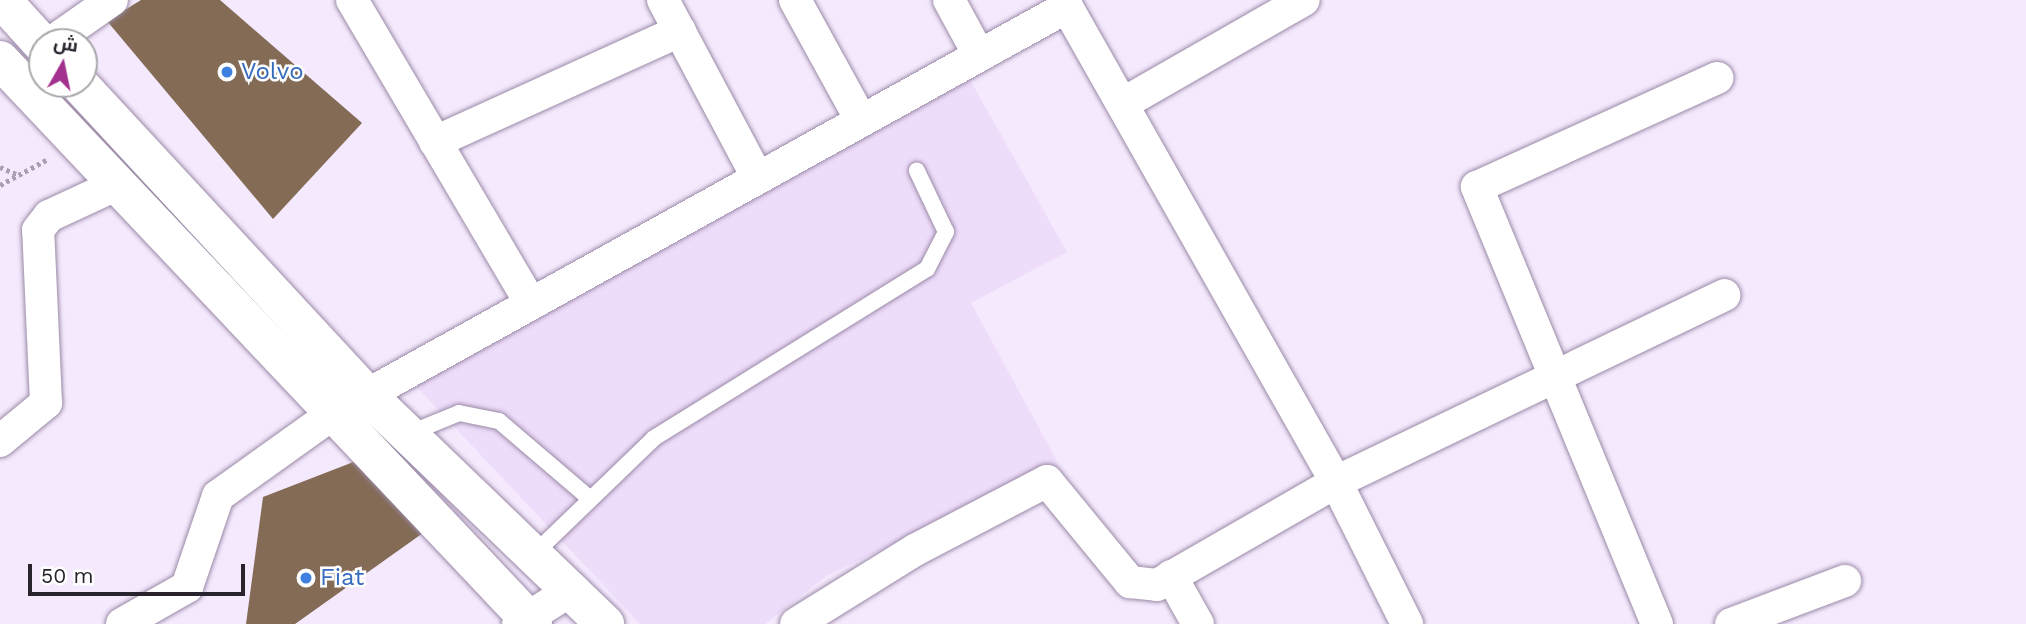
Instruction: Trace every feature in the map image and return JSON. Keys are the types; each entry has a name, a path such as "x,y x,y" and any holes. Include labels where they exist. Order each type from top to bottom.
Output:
{"main road":[{"path":"2,0 28,29"},
{"path":"0,60 118,184 350,403 408,434 573,589 605,624"},
{"path":"91,98 350,403 526,622"}],"street":[{"path":"72,28 112,0"},
{"path":"352,0 529,301"},
{"path":"663,0 757,177"},
{"path":"795,0 861,120"},
{"path":"949,0 979,55"},
{"path":"1124,103 1304,0"},
{"path":"122,624 187,587 218,496 350,403 529,301 979,55 1065,3 1124,103 1336,482 1407,624"},
{"path":"435,142 680,31"},
{"path":"1657,624 1478,197 1480,181 1717,78"},
{"path":"0,441 46,403 38,230 49,216 118,184"},
{"path":"816,618 1047,481 1130,582 1143,587 1171,576 1336,482 1552,375 1724,295"},
{"path":"1171,576 1198,624"},
{"path":"1731,624 1845,581"},
{"path":"526,622 573,589"}],"lane":[{"path":"535,553 654,438 927,270 946,232 917,171"},
{"path":"408,434 459,414 499,421 589,498"}],"path":[{"path":"0,186 78,143"},
{"path":"0,167 19,175"}],"shaded area":[{"path":"970,80 1067,252 971,303 1059,465 826,576 765,624 640,624 415,385"}],"building":[{"name":"Volvo","path":"141,0 220,0 362,123 273,219 107,21"},
{"name":"Fiat","path":"356,461 423,533 295,624 246,624 263,497"}],"place":[{"name":"Volvo","path":"227,72"},
{"name":"Fiat","path":"306,578"}]}
